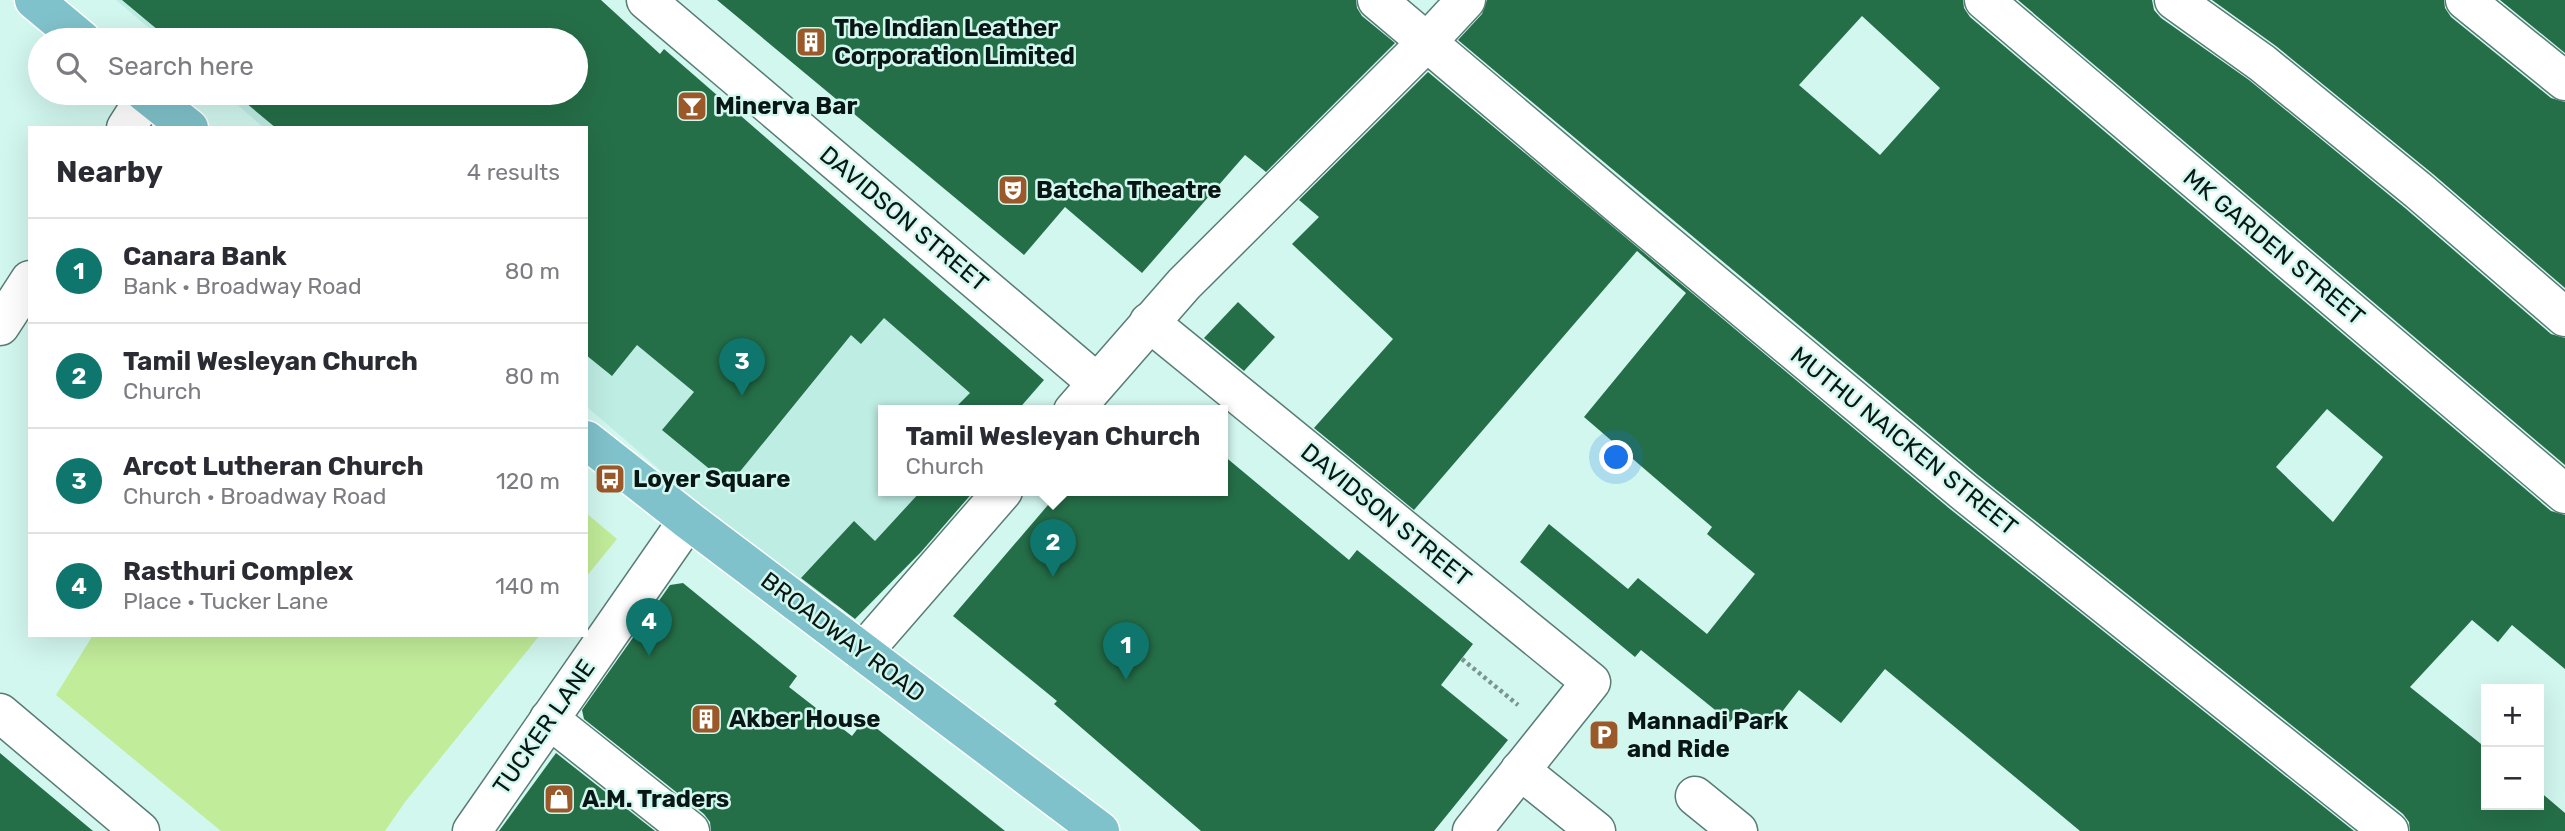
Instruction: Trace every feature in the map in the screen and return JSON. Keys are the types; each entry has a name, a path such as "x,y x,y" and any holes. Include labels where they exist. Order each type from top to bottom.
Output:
{"main road":[{"path":"34,0 68,28"},
{"path":"160,105 186,126"},
{"name":"BROADWAY ROAD","path":"588,442 1100,831"}],"street":[{"name":"DAVIDSON STREET","path":"646,0 1085,397"},
{"name":"MUTHU NAICKEN STREET","path":"1377,0 1964,492 2389,831"},
{"path":"1085,397 1184,284 1427,42 1465,0"},
{"name":"MK GARDEN STREET","path":"1984,0 2565,494"},
{"path":"2174,0 2262,63 2419,191 2565,317"},
{"path":"2465,0 2565,81"},
{"path":"127,126 140,105"},
{"name":"DAVIDSON STREET","path":"1149,323 1591,682 1550,732"},
{"path":"863,652 999,496"},
{"name":"TUCKER LANE","path":"472,831 688,520"},
{"path":"0,713 140,831"},
{"path":"549,719 690,831"},
{"path":"1472,831 1550,732"},
{"path":"1520,770 1596,831"},
{"path":"1695,796 1738,831"}],"path":[{"path":"1462,659 1550,732"}],"shaded area":[{"path":"116,0 532,0 565,28 149,28"},
{"path":"588,48 1006,405 878,405 878,496 934,496 827,614 588,408 588,126 262,126 238,105 588,105"}],"green space":[{"path":"588,515 617,539 588,575"},
{"path":"92,637 538,637 405,802 385,831 221,831 56,695"}],"building":[{"path":"122,0 601,0 660,54 664,49 1044,380 1022,405 958,405 970,393 884,318 861,344 851,335 729,485 662,430 694,392 637,345 612,376 588,357 588,126 274,126 248,105 588,105 588,28 156,28"},
{"path":"717,0 1356,0 1362,16 1395,43 1266,172 1245,155 1142,273 1065,207 1024,255"},
{"path":"1487,0 1963,0 1964,8 1970,17 2551,511 2565,515 2565,669 2512,625 2498,642 2472,620 2410,687 2481,744 2481,810 2544,810 2544,795 2565,813 2565,831 2410,831 2409,822 2403,814 1978,475 1458,40 1482,14","holes":["1862,16 1940,88 1880,155 1799,85","2327,409 2383,457 2333,522 2276,467"]},
{"path":"2018,0 2152,0 2154,10 2161,18 2249,80 2405,208 2551,334 2565,338 2565,465"},
{"path":"2212,0 2444,0 2445,8 2451,17 2551,98 2565,102 2565,288 2433,174 2276,46"},
{"path":"2500,0 2565,0 2565,53"},
{"path":"1428,72 1950,509 2354,831 2080,831 1885,669 1841,723 1799,690 1768,730 1741,708 1730,722 1641,650 1635,657 1520,562 1549,524 1628,589 1638,578 1707,634 1755,574 1707,534 1712,527 1584,417 1686,293 1637,251 1414,510 1314,428 1393,339 1292,244 1319,217 1299,200"},
{"path":"1238,302 1275,337 1244,371 1204,338"},
{"path":"1228,459 1349,560 1357,550 1473,644 1441,685 1508,740 1434,831 1201,831 1054,704 1057,701 953,616 1056,496 1228,496"},
{"path":"916,496 970,496 921,552 855,619 801,578 854,521 875,541"},
{"path":"683,583 797,676 789,687 852,736 865,719 1005,831 711,831 710,822 704,814 584,719 582,710 670,585"},
{"path":"0,753 39,786 93,831 0,831"},
{"path":"556,753 655,831 499,831"}],"place":[{"name":"The Indian Leather Corporation Limited","path":"811,42"},
{"name":"Minerva Bar","path":"692,106"},
{"name":"Batcha Theatre","path":"1013,190"},
{"name":"Arcot Lutheran Church","path":"742,396"},
{"name":"Loyer Square","path":"610,479"},
{"name":"Tamil Wesleyan Church","path":"1053,577"},
{"name":"Rasthuri Complex","path":"649,656"},
{"name":"Canara Bank","path":"1126,680"},
{"name":"Akber House","path":"706,719"},
{"name":"Mannadi Park and Ride","path":"1604,735"},
{"name":"A.M. Traders","path":"559,799"}]}
